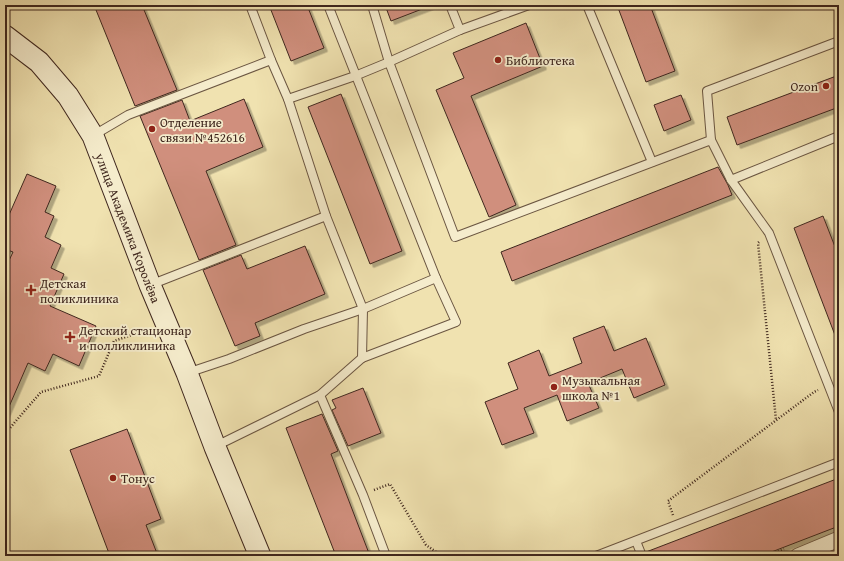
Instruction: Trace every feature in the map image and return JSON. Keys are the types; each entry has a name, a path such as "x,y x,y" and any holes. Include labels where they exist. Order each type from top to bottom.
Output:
{"street":[{"name":"улица Академика Королёва","path":"5,36 39,62 68,96 93,136 150,285 260,556"},
{"path":"798,556 839,539"}],"lane":[{"path":"250,5 288,99 326,216 363,308 362,358"},
{"path":"215,446 320,395 362,358 456,322 436,278 328,5"},
{"path":"372,5 389,62 455,238 711,140"},
{"path":"450,5 460,30"},
{"path":"288,99 355,76 460,30 529,5"},
{"path":"587,5 652,162"},
{"path":"839,41 707,90 711,140 731,180 769,233 839,412"},
{"path":"93,136 128,115 271,60"},
{"path":"731,180 839,136"},
{"path":"150,285 326,216"},
{"path":"187,373 229,359 304,329 363,308 436,278"},
{"path":"320,395 363,494 386,556"},
{"path":"596,556 839,462"},
{"path":"636,541 642,556"}],"path":[{"path":"769,233 758,244 776,420"},
{"path":"5,430 9,429 40,392 99,376 114,341 143,330"},
{"path":"676,525 668,501 814,392 829,386"},
{"path":"363,494 390,484 426,545 442,556"}],"building":[{"path":"94,5 142,5 177,90 135,106"},
{"path":"269,5 307,5 324,48 291,61"},
{"path":"385,5 429,5 430,6 391,21"},
{"path":"617,5 650,5 675,71 646,82"},
{"path":"526,23 543,66 471,96 516,205 489,217 436,90 464,78 453,53"},
{"path":"839,75 839,107 737,145 727,117"},
{"path":"341,94 402,251 370,264 308,107"},
{"path":"681,95 691,120 664,131 654,105"},
{"path":"244,99 263,147 206,171 236,245 199,260 140,116 182,100 190,121"},
{"path":"718,167 732,195 512,281 501,252"},
{"name":"Детская поликлиника","path":"27,174 56,186 45,212 54,216 45,237 61,245 51,268 64,274 50,306 96,326 79,366 53,354 45,371 28,363 5,416 5,269 13,252 5,249 5,224"},
{"path":"823,216 839,257 839,343 794,228"},
{"path":"305,246 325,294 255,323 260,336 235,346 203,270 241,255 247,269"},
{"name":"Музыкальная школа №1","path":"604,326 614,351 646,338 665,385 634,398 622,369 588,383 599,408 567,421 557,395 524,408 534,433 502,445 485,402 518,389 508,363 539,350 549,376 582,363 573,338"},
{"path":"363,388 381,433 348,446 332,410 336,408 332,400"},
{"path":"322,414 338,451 331,454 370,556 336,556 286,428"},
{"name":"Тонус","path":"127,429 161,519 146,525 158,556 110,556 70,450"},
{"path":"839,478 839,526 761,556 647,556 646,552"}],"place":[{"name":"Библиотека","path":"498,60"},
{"name":"Ozon","path":"826,86"},
{"name":"Отделение связи №452616","path":"152,129"},
{"name":"Детская поликлиника","path":"31,290"},
{"name":"Детский стационар и полликлиника","path":"70,337"},
{"name":"Музыкальная школа №1","path":"554,387"},
{"name":"Тонус","path":"113,478"}]}
